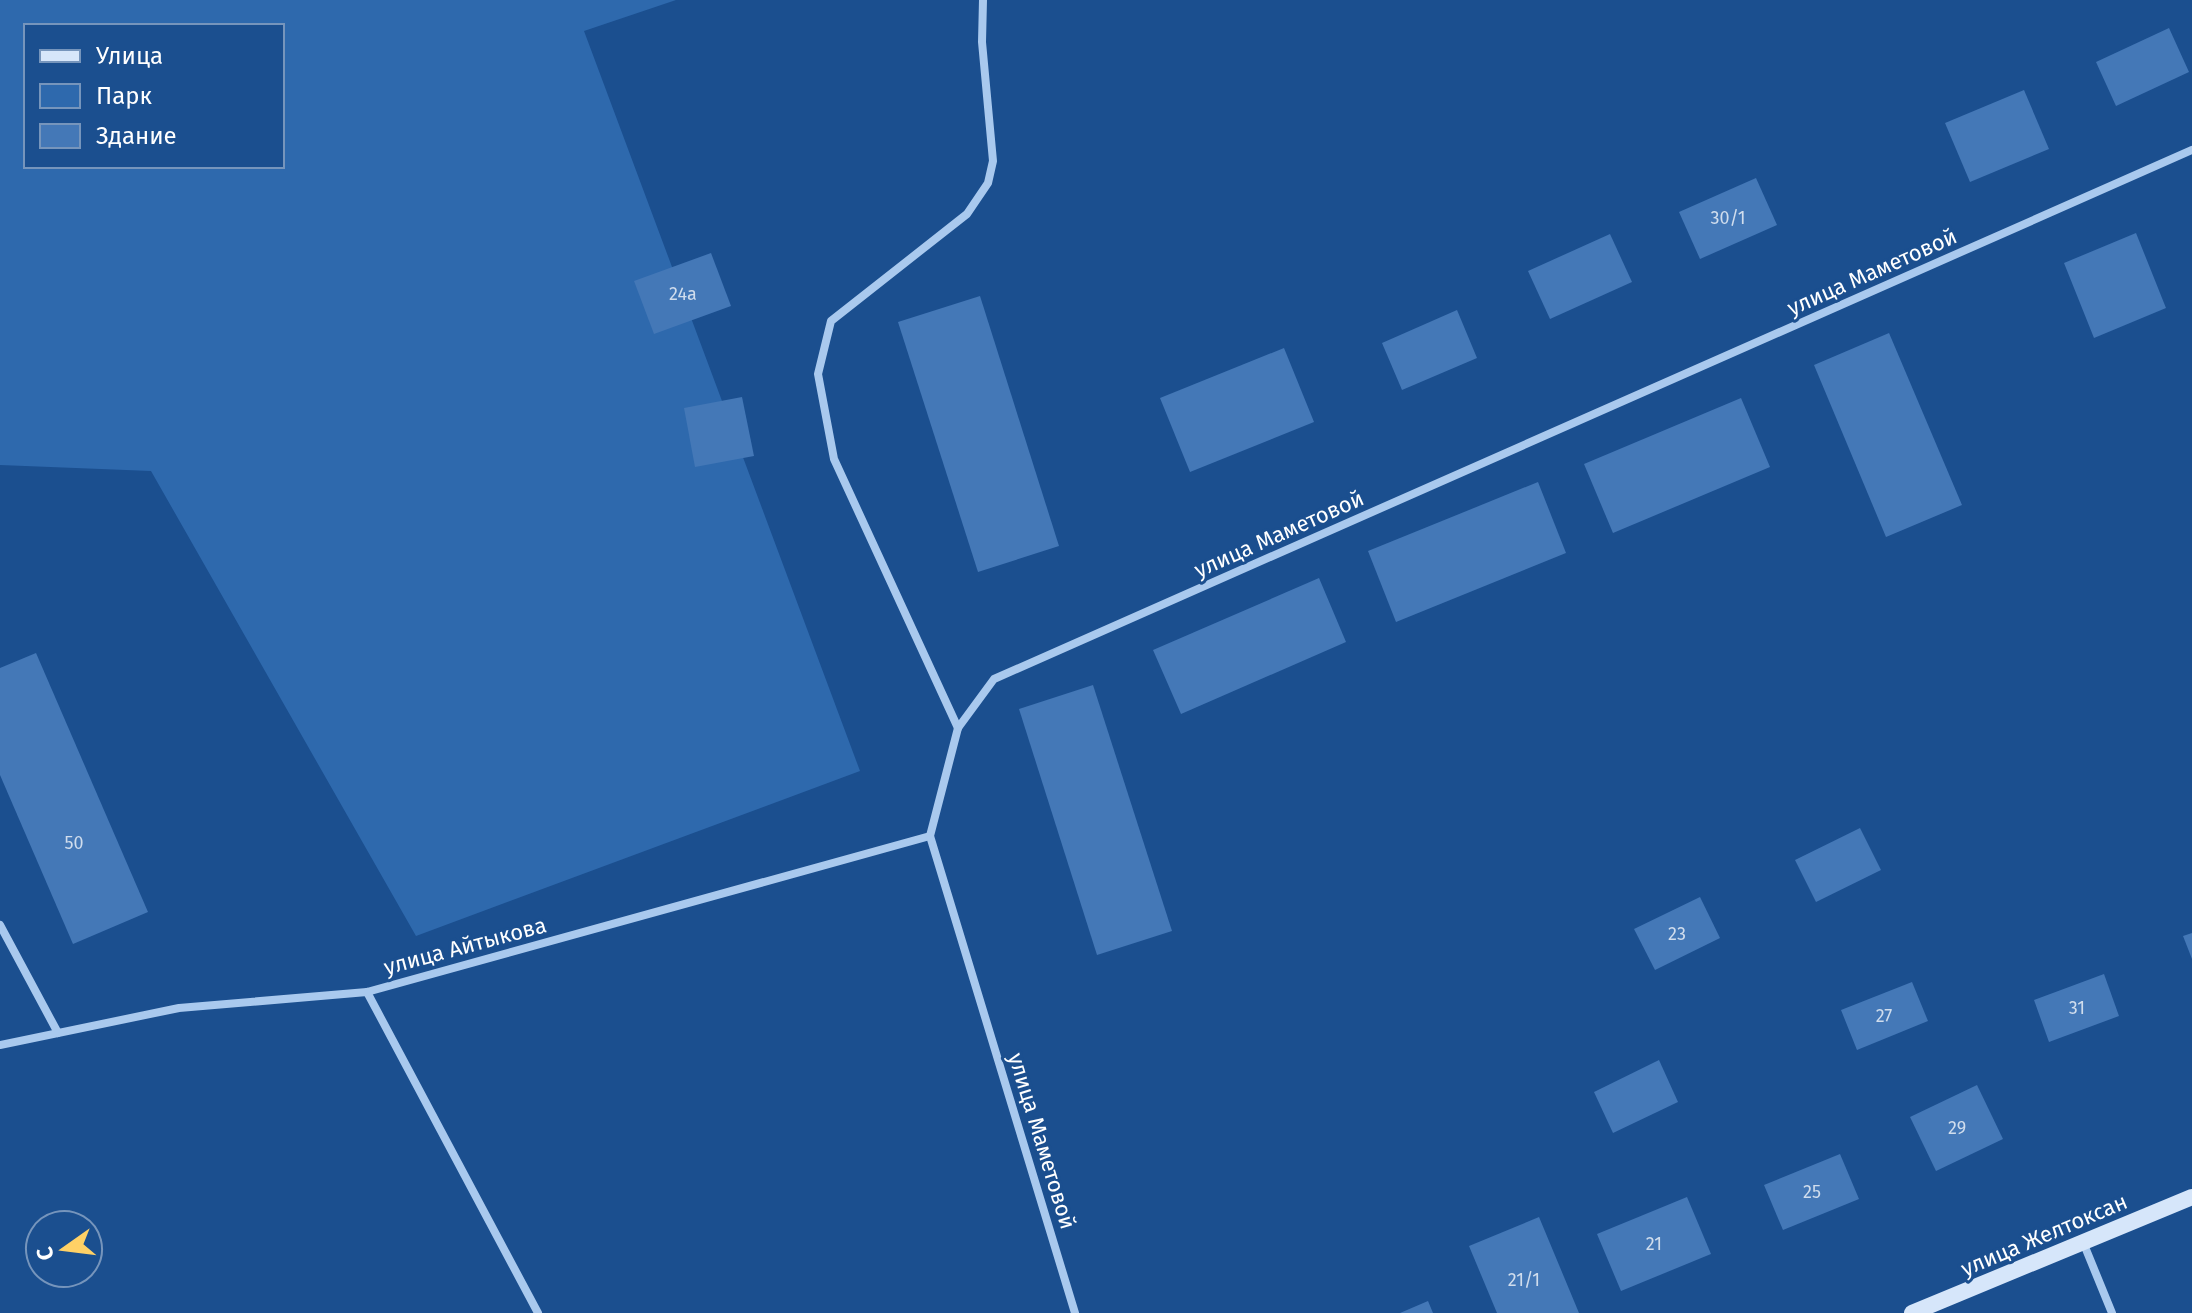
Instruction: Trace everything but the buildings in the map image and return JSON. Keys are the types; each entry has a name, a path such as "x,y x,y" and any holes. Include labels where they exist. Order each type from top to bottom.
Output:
{"street":[{"path":"958,728 834,459 818,374 831,321 967,214 988,183 993,161 982,42 983,0"},
{"name":"улица Маметовой","path":"1075,1313 930,836 958,728 994,679 2192,150"},
{"name":"улица Айтыкова","path":"0,1045 179,1008 367,992 930,836"},
{"path":"0,925 58,1033"},
{"path":"367,992 538,1313"},
{"name":"улица Желтоксан","path":"1912,1313 2192,1197"},
{"path":"2083,1242 2112,1313"}],"green space":[{"path":"0,0 676,0 584,31 860,771 416,936 151,471 0,465"}]}
